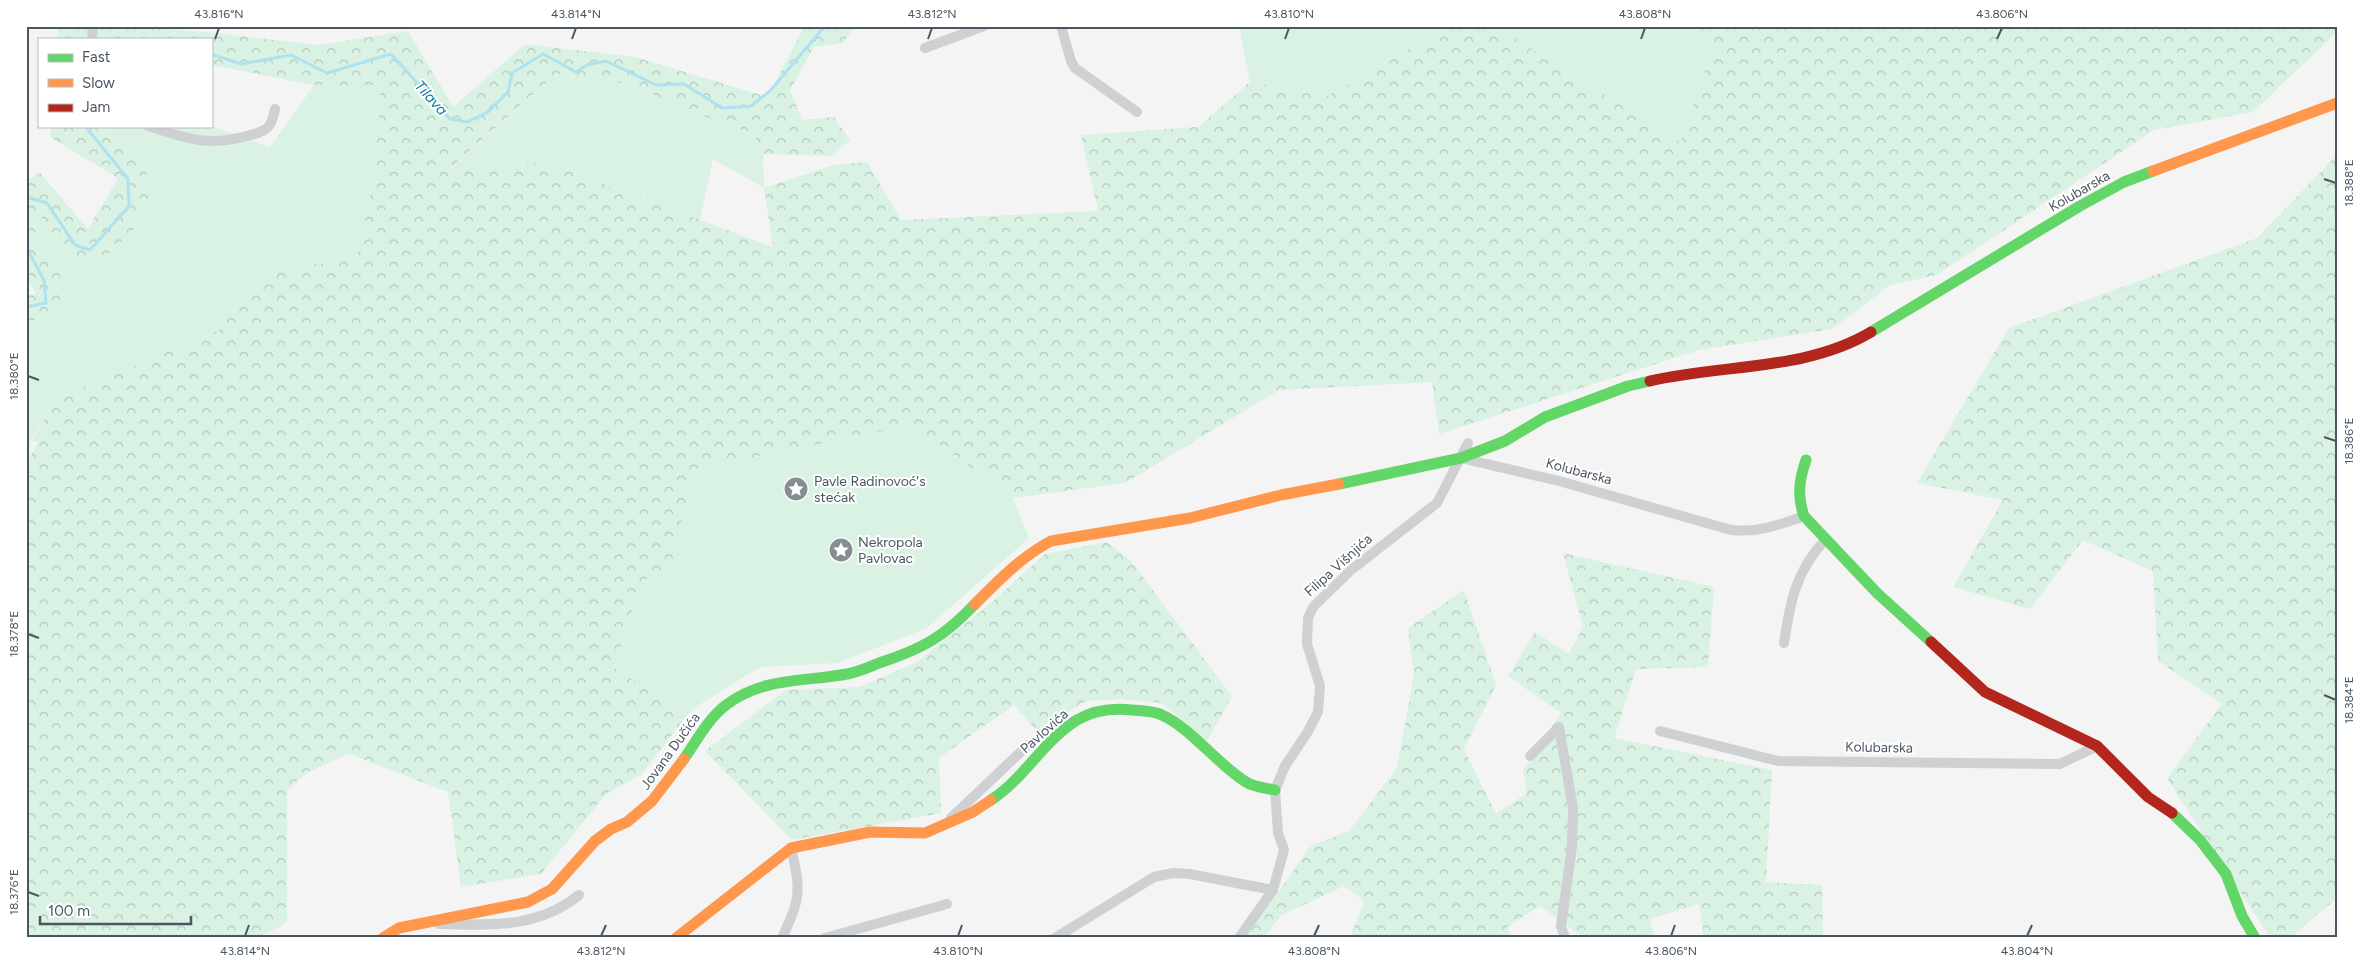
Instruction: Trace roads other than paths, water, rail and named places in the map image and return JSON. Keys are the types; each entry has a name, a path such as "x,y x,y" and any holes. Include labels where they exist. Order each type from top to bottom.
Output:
{"main road":[{"name":"Kolubarska","path":"1461,458 1505,441 1545,417 1628,386 1658,379 1818,354 1859,338 2080,206 2124,182 2334,105"},
{"name":"Jovana Dučića","path":"383,938 399,928 528,902 552,889 595,841 634,817 652,802 676,771 709,722 726,705 773,682 848,674 877,665 939,638 970,610 1003,575 1032,551 1051,541 1190,518 1281,495 1358,482 1461,458"},
{"path":"1806,460 1799,478 1798,493 1804,516 1877,593 1985,692 2097,746 2148,797 2168,810 2200,840 2226,874 2242,916 2255,938"},
{"name":"Pavlovića","path":"676,938 791,848 870,832 925,833 946,824 973,812 1007,790 1042,750 1079,719 1116,708 1161,714 1182,727 1200,745 1247,783 1275,790"}],"street":[{"path":"925,48 984,26"},
{"path":"1061,26 1071,61 1075,68 1137,112"},
{"path":"154,128 192,140 229,141 262,132 268,128 275,110"},
{"name":"Filipa Višnjića","path":"1239,938 1273,890 1284,850 1278,833 1275,790 1285,766 1312,726 1318,712 1320,686 1307,644 1308,618 1313,607 1351,570 1436,504 1468,443"},
{"name":"Kolubarska","path":"1461,458 1559,481 1731,530 1749,532 1804,516"},
{"path":"1784,643 1795,587 1812,554 1826,539"},
{"path":"1530,756 1559,727 1573,808 1572,846 1561,926 1565,938"},
{"name":"Kolubarska","path":"1660,731 1778,762 2060,764 2097,746"},
{"name":"Pavlovića","path":"946,824 1028,745"},
{"path":"782,938 795,910 800,884 791,848"},
{"path":"1055,938 1154,877 1173,873 1190,874 1273,890"},
{"path":"420,924 507,925 540,916 571,902 579,895"},
{"path":"824,938 948,904"}],"waterway":[{"name":"Tilava","path":"212,54 241,64 291,55 327,73 391,54 450,119 467,122 488,112 508,92 512,73 543,54 576,72 587,65 606,61 656,85 684,84 722,108 751,106 770,91 825,26"},
{"name":"Tilava","path":"26,197 47,203 75,245 90,250 129,206 128,179 87,128"},
{"name":"Tilava","path":"26,247 44,280 46,303 26,307"}],"place":[{"name":"Pavle Radinovoć's stećak","path":"796,489"},
{"name":"Nekropola Pavlovac","path":"841,550"}]}
